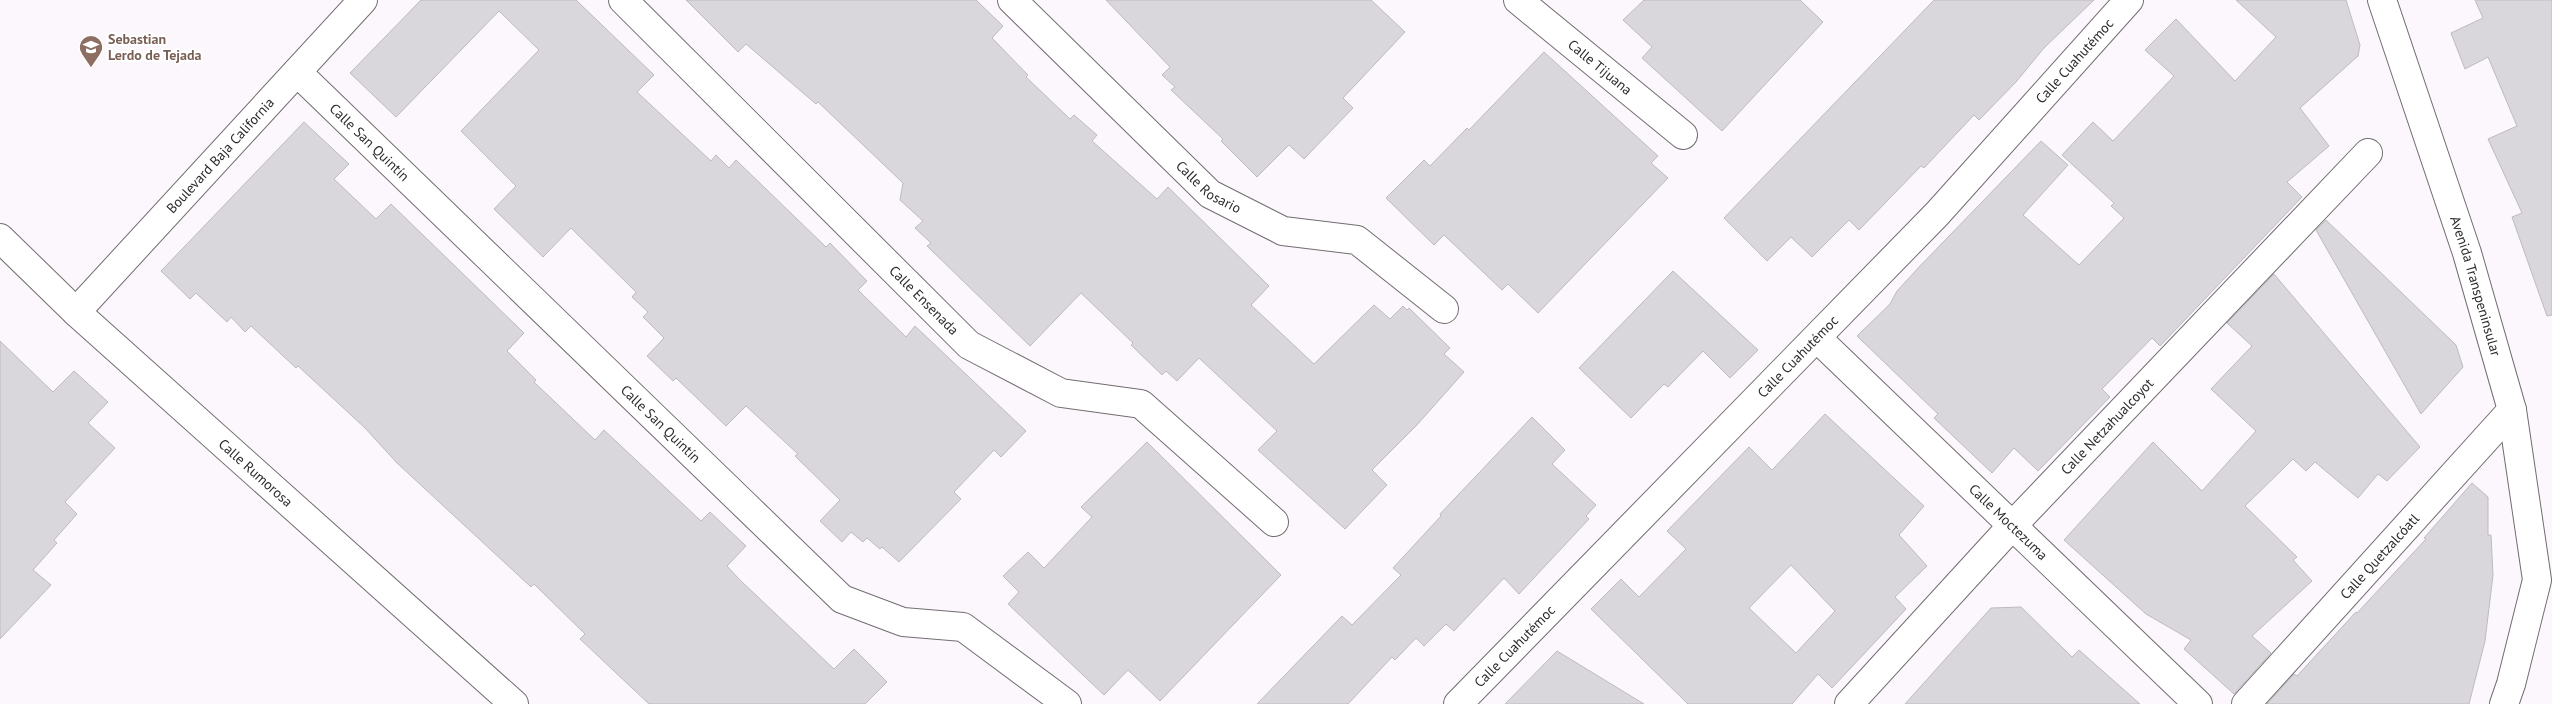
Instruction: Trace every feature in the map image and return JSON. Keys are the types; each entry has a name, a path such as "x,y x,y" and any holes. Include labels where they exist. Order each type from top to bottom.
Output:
{"street":[{"name":"Boulevard Baja California","path":"76,312 363,0"},
{"name":"Calle Ensenada","path":"623,0 969,345 1061,393 1141,404 1274,522"},
{"name":"Calle Rosario","path":"1012,0 1210,194 1284,231 1357,240 1444,309"},
{"name":"Calle Tijuana","path":"1518,0 1683,135"},
{"name":"Calle Cuahutémoc","path":"1458,704 1818,339 1937,214 2129,0"},
{"name":"Avenida Transpeninsular","path":"2382,0 2467,253 2512,410 2544,579"},
{"name":"Calle San Quintín","path":"297,72 842,599 903,622 962,627 1067,704"},
{"name":"Calle Netzahualcoyot","path":"1849,704 2011,527 2368,153"},
{"name":"Calle Rumorosa","path":"0,238 76,312 514,704"},
{"name":"Calle Moctezuma","path":"1818,339 2011,527 2198,704"},
{"name":"Calle Quetzalcóatl","path":"2246,704 2512,410"},
{"path":"2504,704 2544,579"}],"building":[{"path":"421,0 576,0 654,75 637,92 711,161 716,155 729,168 736,160 826,247 830,243 867,281 858,290 906,337 915,326 1026,431 1001,457 994,450 954,492 961,499 899,562 882,547 880,549 867,538 863,542 851,532 842,542 820,521 840,500 795,456 798,454 746,406 726,426 676,378 673,381 647,356 664,338 643,317 648,312 632,297 636,292 571,228 543,257 494,209 516,186 461,131 539,50 499,11 396,117 350,73"},
{"path":"686,0 976,0 1003,26 992,38 1028,75 1026,77 1070,119 1074,115 1097,135 1092,141 1157,199 1168,187 1269,286 1251,305 1314,364 1374,305 1390,319 1403,306 1407,310 1409,308 1450,348 1444,354 1464,372 1416,426 1372,470 1387,485 1345,529 1258,450 1277,431 1199,358 1177,381 1166,371 1162,375 1131,345 1133,343 1081,293 1030,346 927,246 931,243 915,228 923,221 900,200 903,183 818,102 816,104 746,44 738,52"},
{"path":"1106,0 1371,0 1405,32 1343,98 1353,108 1304,159 1289,145 1257,177 1221,141 1223,139 1171,90 1175,87 1162,75 1170,67"},
{"path":"1644,0 1800,0 1823,22 1722,131 1642,58 1652,47 1623,20"},
{"path":"1934,0 2094,0 2044,48 2016,82 1979,120 1974,115 1924,168 1921,166 1859,230 1849,220 1812,257 1791,237 1767,261 1724,218"},
{"path":"2236,0 2346,0 2360,45 2358,56 2300,108 2329,146 2287,182 2302,197 2160,346 2152,338 2102,389 2110,397 2038,471 2014,448 1992,473 1934,418 1938,414 1857,336 1890,304 1897,291 1920,266 2041,141 2068,165 2023,215 2079,265 2124,218 2111,206 2114,203 2062,155 2093,122 2113,141 2174,76 2145,50 2176,19 2235,81 2276,37"},
{"path":"2475,0 2552,0 2552,315 2547,316 2512,217 2522,213 2488,139 2517,126 2488,57 2465,69 2451,33 2483,18"},
{"path":"1544,52 1658,156 1651,163 1668,178 1538,313 1508,284 1502,290 1444,235 1434,245 1386,198 1424,160 1430,166 1467,128 1469,130"},
{"path":"304,122 349,164 334,179 376,219 391,204 524,333 507,351 536,380 534,382 595,440 604,430 701,521 710,512 746,546 727,566 740,580 834,669 854,649 887,682 865,704 649,704 580,639 585,634 534,584 531,587 397,463 365,428 298,366 296,368 251,326 245,332 231,317 227,322 196,293 190,299 161,271"},
{"path":"2326,220 2456,345 2463,367 2421,414 2316,230"},
{"path":"1673,271 1758,350 1730,378 1703,351 1668,387 1664,384 1631,418 1579,368"},
{"path":"2274,274 2420,447 2387,481 2378,474 2358,498 2315,462 2306,471 2293,459 2245,506 2297,557 2293,560 2312,581 2252,636 2271,653 2234,694 2184,649 2191,640 2146,614 2064,540 2153,442 2202,491 2256,431 2211,389 2252,346 2227,323"},
{"path":"0,341 53,392 74,371 108,402 88,423 115,448 65,502 77,514 54,540 57,543 33,570 51,585 0,639"},
{"path":"1825,414 1924,506 1899,535 1927,566 1895,597 1906,609 1832,688 1818,674 1792,704 1688,704 1591,609 1621,579 1639,597 1686,549 1667,531 1749,447 1772,470","holes":["1791,565 1835,611 1796,653 1749,608"]},
{"path":"1532,417 1565,450 1552,464 1596,505 1586,516 1589,519 1519,594 1504,578 1454,631 1446,624 1424,646 1416,638 1395,660 1392,657 1348,704 1257,704 1342,616 1352,625 1401,575 1393,568 1441,516 1440,514"},
{"path":"1147,442 1281,575 1160,701 1128,670 1104,695 1008,604 1019,592 1003,576 1028,552 1044,568 1092,517 1081,507"},
{"path":"2472,483 2488,497 2488,535 2491,535 2493,575 2485,641 2469,704 2267,704 2294,674 2297,676 2426,539 2424,538"},
{"path":"2021,607 2072,657 2079,650 2140,704 1905,704 1991,608"},
{"path":"1557,651 1644,704 1505,704"}],"place":[{"name":"Sebastian Lerdo de Tejada","path":"91,68"}]}
